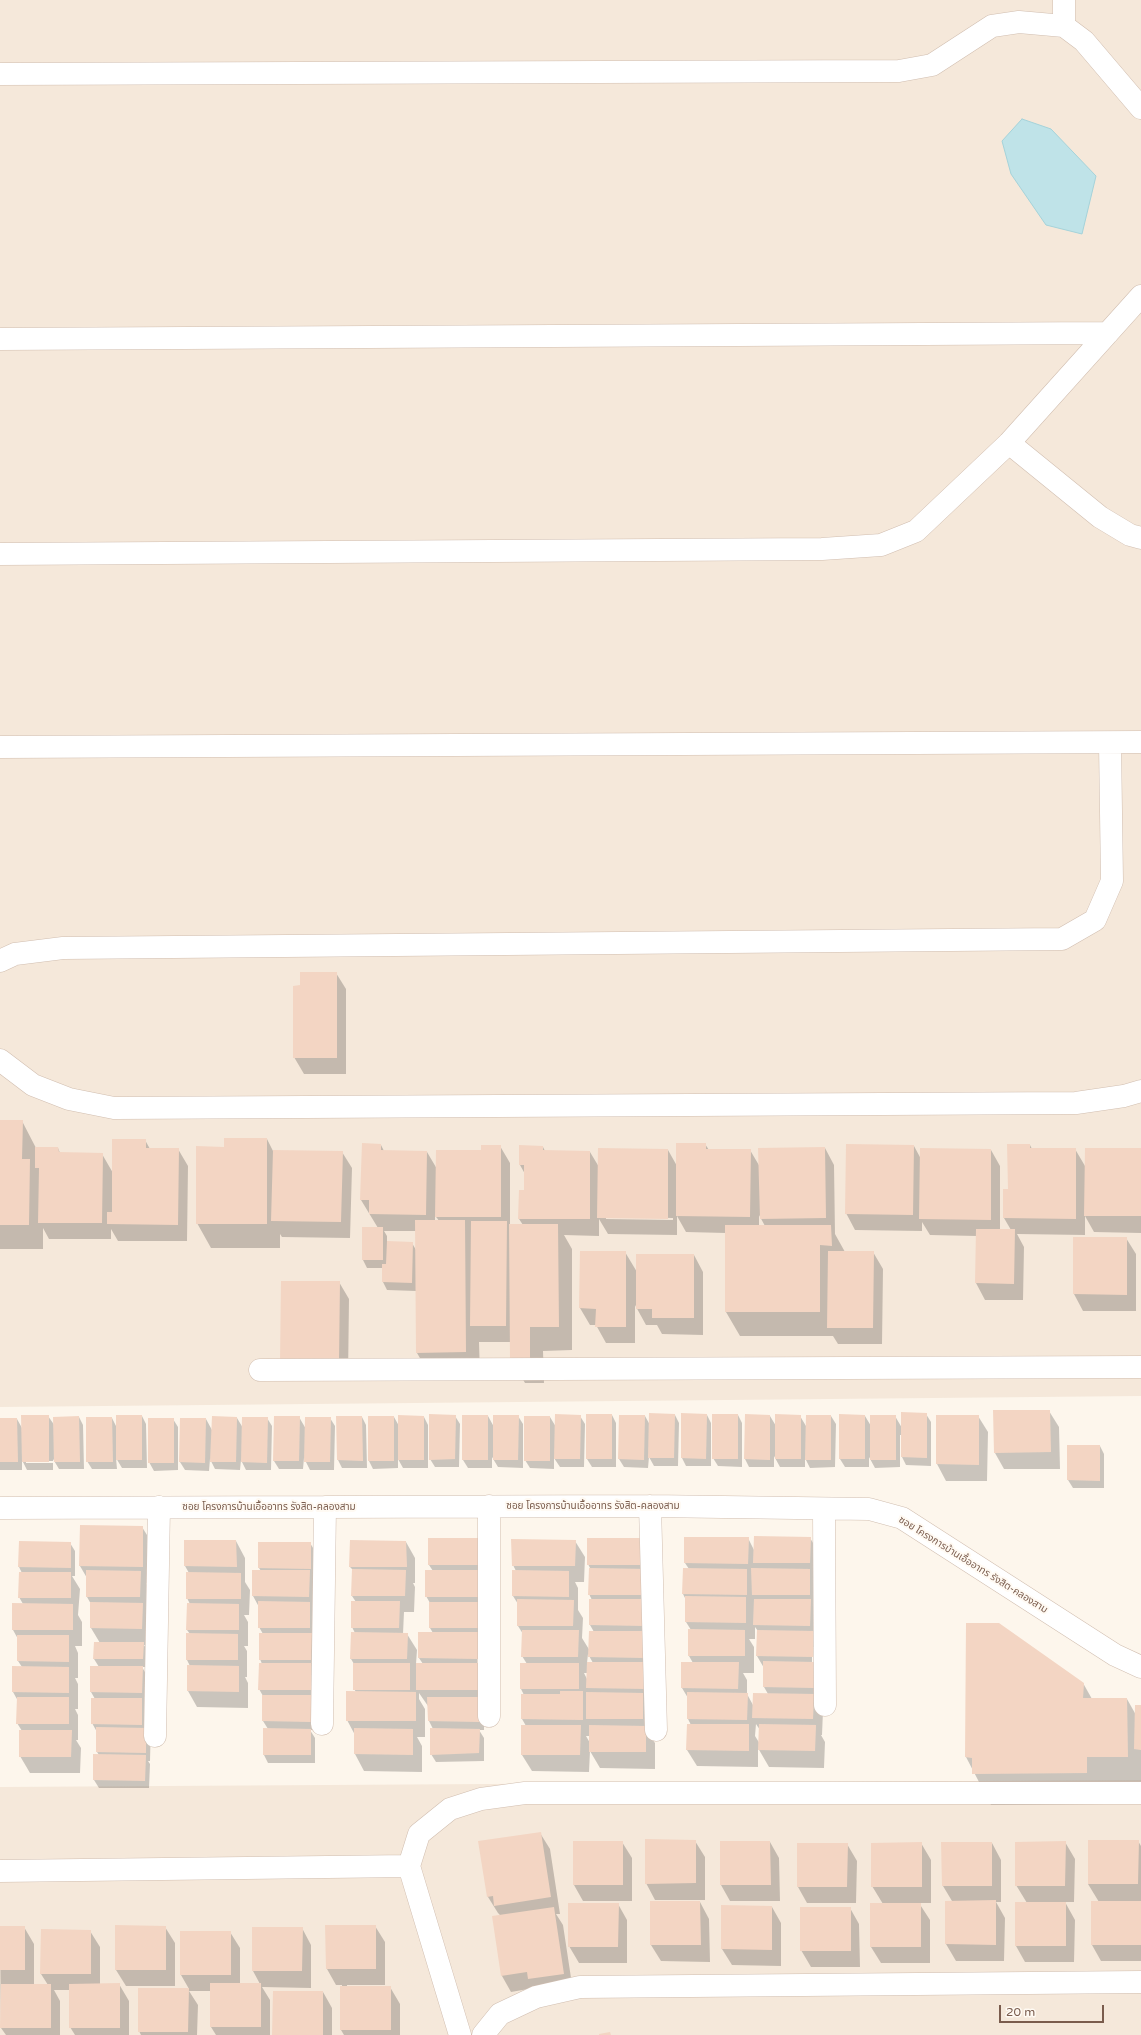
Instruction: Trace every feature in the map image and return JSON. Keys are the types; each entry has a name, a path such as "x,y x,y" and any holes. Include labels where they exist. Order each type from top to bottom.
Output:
{"street":[{"path":"1064,0 1064,26"},
{"path":"0,74 899,71 932,66 992,26 1019,22 1064,26 1084,41 1141,108"},
{"path":"0,554 822,549 881,544 916,531 1009,443 1141,296"},
{"path":"0,339 1108,333"},
{"path":"1009,443 1100,517 1130,535 1141,538"},
{"path":"0,747 1141,742"},
{"path":"0,961 15,954 63,948 1062,939 1095,920 1112,881 1110,743"},
{"path":"0,1060 33,1085 69,1099 114,1108 1076,1103 1124,1096 1141,1091"},
{"path":"260,1370 1141,1366"},
{"path":"489,1506 489,1716"},
{"path":"650,1506 656,1730"},
{"name":"ซอย โครงการบ้านเอื้ออาทร รังสิต-คลองสาม","path":"0,1508 650,1506 869,1510 902,1518 1115,1655 1141,1667"},
{"path":"322,1724 325,1507"},
{"path":"155,1736 159,1508"},
{"path":"824,1509 825,1705"},
{"path":"460,2035 409,1866 419,1834 450,1809 481,1799 524,1793 1141,1793"},
{"path":"0,1871 409,1866"},
{"path":"483,2035 500,2014 536,1997 580,1987 1141,1982"}],"shaded area":[{"path":"0,0 1141,0 1141,1396 0,1407"},
{"path":"1141,1780 1141,2035 0,2035 0,1787"}],"water":[{"path":"1022,119 1051,129 1096,176 1082,234 1046,225 1011,174 1002,141"}],"building":[{"path":"300,972 337,972 337,1058 293,1058 293,986 300,985"},
{"path":"0,1120 23,1120 22,1159 30,1159 29,1225 0,1225"},
{"path":"224,1138 267,1138 267,1224 196,1224 196,1146 224,1147"},
{"path":"112,1139 146,1139 146,1148 179,1148 178,1225 107,1224 107,1212 112,1212"},
{"path":"362,1143 381,1144 381,1150 427,1151 426,1215 369,1214 369,1200 360,1200"},
{"path":"676,1143 706,1143 706,1149 751,1149 750,1217 676,1216"},
{"path":"846,1144 914,1145 913,1215 845,1214"},
{"path":"1007,1144 1030,1144 1030,1148 1076,1148 1076,1219 1003,1218 1003,1189 1008,1189"},
{"path":"481,1145 501,1145 501,1217 435,1217 436,1150 481,1150"},
{"path":"519,1145 543,1146 543,1150 590,1151 590,1219 518,1219 519,1190 524,1190 524,1165 519,1165"},
{"path":"35,1147 58,1147 59,1152 103,1153 102,1223 38,1223 39,1168 35,1168"},
{"path":"825,1147 826,1218 760,1219 758,1148"},
{"path":"598,1148 668,1149 668,1219 597,1218"},
{"path":"920,1148 991,1149 991,1220 919,1219"},
{"path":"1085,1148 1141,1148 1141,1216 1084,1216"},
{"path":"273,1150 343,1151 341,1222 271,1221"},
{"path":"415,1220 465,1220 466,1352 416,1353"},
{"path":"471,1221 507,1221 506,1326 470,1326"},
{"path":"509,1224 558,1224 559,1327 530,1327 530,1359 510,1359"},
{"path":"725,1225 831,1225 832,1246 820,1245 820,1312 725,1312"},
{"path":"362,1227 383,1227 383,1260 362,1260"},
{"path":"976,1229 1015,1229 1014,1284 975,1283"},
{"path":"1073,1237 1127,1237 1127,1295 1073,1294"},
{"path":"387,1241 413,1242 412,1283 382,1282 382,1264 386,1264"},
{"path":"580,1251 626,1251 626,1327 595,1327 596,1309 579,1308"},
{"path":"828,1251 874,1251 873,1328 827,1328"},
{"path":"636,1254 694,1254 694,1318 652,1318 652,1309 636,1309"},
{"path":"281,1281 340,1281 339,1362 280,1362"},
{"path":"993,1410 1050,1410 1051,1452 994,1453"},
{"path":"901,1412 927,1413 927,1458 901,1457"},
{"path":"649,1413 675,1414 674,1458 648,1458"},
{"path":"681,1413 707,1414 706,1459 681,1458"},
{"path":"429,1414 456,1415 455,1459 429,1460"},
{"path":"555,1414 581,1415 580,1459 554,1459"},
{"path":"586,1414 612,1414 612,1459 586,1459"},
{"path":"712,1414 738,1414 738,1459 712,1459"},
{"path":"745,1414 770,1415 770,1460 744,1459"},
{"path":"775,1414 801,1415 801,1459 775,1459"},
{"path":"839,1414 865,1415 865,1459 839,1459"},
{"path":"21,1415 49,1415 49,1462 22,1462"},
{"path":"116,1415 142,1415 142,1460 116,1460"},
{"path":"398,1415 424,1416 424,1460 398,1460"},
{"path":"462,1415 488,1415 488,1460 462,1460"},
{"path":"493,1415 519,1415 518,1460 493,1460"},
{"path":"619,1415 645,1415 644,1460 618,1459"},
{"path":"806,1415 831,1415 831,1460 805,1460"},
{"path":"870,1415 896,1415 896,1460 870,1460"},
{"path":"936,1415 979,1415 979,1465 936,1464"},
{"path":"79,1416 80,1462 54,1462 53,1417"},
{"path":"212,1416 237,1417 236,1462 210,1462"},
{"path":"274,1416 300,1416 299,1461 273,1461"},
{"path":"336,1416 362,1416 363,1461 337,1460"},
{"path":"368,1416 394,1416 394,1461 368,1461"},
{"path":"524,1416 550,1416 550,1461 524,1461"},
{"path":"86,1417 112,1417 113,1462 86,1462"},
{"path":"242,1417 268,1417 267,1463 241,1462"},
{"path":"305,1417 331,1417 330,1462 304,1462"},
{"path":"0,1418 17,1418 18,1462 0,1462"},
{"path":"148,1418 174,1418 174,1463 148,1463"},
{"path":"180,1418 206,1418 205,1463 179,1462"},
{"path":"1067,1445 1100,1445 1100,1481 1067,1480"},
{"path":"80,1525 143,1526 143,1567 79,1566"},
{"path":"754,1536 811,1537 810,1563 753,1563"},
{"path":"684,1537 749,1537 748,1564 684,1563"},
{"path":"428,1538 478,1538 478,1565 428,1565"},
{"path":"587,1538 644,1538 644,1565 587,1565"},
{"path":"511,1539 576,1540 575,1566 512,1566"},
{"path":"184,1540 236,1540 237,1567 184,1566"},
{"path":"350,1540 406,1541 407,1567 349,1567"},
{"path":"19,1541 71,1542 71,1568 18,1567"},
{"path":"258,1542 311,1542 311,1569 258,1568"},
{"path":"589,1568 646,1569 645,1595 588,1595"},
{"path":"683,1568 747,1569 747,1595 682,1594"},
{"path":"751,1568 810,1569 810,1595 752,1595"},
{"path":"352,1569 406,1570 405,1596 351,1596"},
{"path":"86,1570 141,1571 140,1597 86,1597"},
{"path":"252,1570 310,1570 309,1597 252,1596"},
{"path":"425,1570 478,1570 478,1597 425,1597"},
{"path":"512,1570 569,1571 569,1597 512,1596"},
{"path":"19,1572 71,1572 71,1598 18,1598"},
{"path":"186,1572 241,1573 241,1599 186,1599"},
{"path":"685,1596 746,1597 746,1623 685,1622"},
{"path":"517,1599 574,1600 573,1626 517,1626"},
{"path":"589,1599 646,1599 645,1626 589,1625"},
{"path":"754,1599 811,1599 810,1626 753,1625"},
{"path":"258,1601 310,1602 310,1628 258,1628"},
{"path":"351,1601 400,1601 399,1628 351,1628"},
{"path":"90,1602 143,1603 142,1629 90,1628"},
{"path":"429,1602 479,1602 479,1628 429,1628"},
{"path":"12,1603 73,1604 73,1630 12,1630"},
{"path":"187,1603 239,1604 239,1630 186,1630"},
{"path":"966,1623 999,1623 1084,1683 1083,1698 1127,1698 1128,1757 1087,1757 1087,1773 972,1774 972,1758 965,1757"},
{"path":"688,1629 745,1630 745,1656 688,1656"},
{"path":"522,1630 579,1630 578,1657 521,1657"},
{"path":"757,1630 814,1631 813,1657 756,1656"},
{"path":"589,1631 646,1631 645,1658 588,1657"},
{"path":"351,1632 408,1633 407,1659 350,1659"},
{"path":"418,1632 478,1632 478,1659 418,1658"},
{"path":"186,1633 238,1634 238,1660 186,1660"},
{"path":"259,1633 312,1633 311,1660 259,1660"},
{"path":"17,1635 69,1635 69,1662 17,1661"},
{"path":"94,1642 144,1642 143,1659 93,1659"},
{"path":"763,1661 814,1662 814,1688 763,1687"},
{"path":"587,1662 646,1662 646,1689 586,1688"},
{"path":"681,1662 739,1662 738,1689 681,1688"},
{"path":"259,1663 311,1663 311,1690 258,1690"},
{"path":"353,1663 410,1663 410,1690 353,1690"},
{"path":"416,1663 480,1663 481,1690 416,1690"},
{"path":"520,1663 579,1663 579,1689 520,1689"},
{"path":"187,1665 239,1666 239,1692 187,1691"},
{"path":"12,1666 69,1667 69,1693 12,1692"},
{"path":"90,1666 143,1666 142,1693 90,1692"},
{"path":"346,1691 416,1692 416,1721 346,1721"},
{"path":"560,1691 583,1691 583,1720 521,1719 521,1694 560,1694"},
{"path":"586,1692 643,1693 643,1719 586,1719"},
{"path":"687,1692 748,1693 747,1720 687,1719"},
{"path":"753,1693 814,1694 813,1719 752,1718"},
{"path":"262,1695 312,1695 311,1722 262,1721"},
{"path":"17,1697 69,1697 69,1724 16,1724"},
{"path":"427,1697 480,1697 479,1722 428,1721"},
{"path":"91,1698 142,1698 142,1725 91,1724"},
{"path":"1135,1705 1141,1705 1141,1750 1134,1749"},
{"path":"687,1724 749,1724 749,1751 686,1750"},
{"path":"759,1724 816,1725 815,1751 758,1750"},
{"path":"521,1725 581,1725 580,1755 521,1755"},
{"path":"589,1725 646,1726 646,1752 589,1752"},
{"path":"96,1727 146,1728 146,1753 96,1752"},
{"path":"263,1728 311,1729 311,1755 263,1755"},
{"path":"354,1728 413,1729 413,1755 354,1754"},
{"path":"430,1728 480,1729 479,1753 430,1755"},
{"path":"19,1730 72,1730 71,1757 19,1757"},
{"path":"93,1754 146,1755 145,1781 93,1780"},
{"path":"541,1832 551,1897 494,1906 493,1896 487,1897 478,1841"},
{"path":"645,1839 696,1840 696,1883 645,1884"},
{"path":"1088,1840 1139,1840 1138,1884 1088,1884"},
{"path":"573,1841 623,1841 623,1885 573,1885"},
{"path":"720,1841 770,1841 771,1885 720,1885"},
{"path":"1066,1841 1065,1886 1015,1886 1015,1842"},
{"path":"922,1842 922,1887 871,1887 871,1843"},
{"path":"941,1842 992,1842 992,1886 942,1886"},
{"path":"797,1843 848,1843 847,1887 797,1887"},
{"path":"996,1900 996,1945 945,1944 945,1901"},
{"path":"650,1901 700,1901 701,1945 650,1945"},
{"path":"1091,1901 1141,1901 1141,1945 1091,1945"},
{"path":"1015,1902 1066,1902 1066,1946 1015,1946"},
{"path":"568,1903 619,1903 618,1947 568,1947"},
{"path":"870,1903 921,1903 921,1947 870,1947"},
{"path":"721,1905 772,1906 772,1950 721,1949"},
{"path":"554,1907 564,1974 528,1979 527,1972 501,1976 492,1916"},
{"path":"800,1907 851,1907 851,1951 800,1951"},
{"path":"115,1925 166,1926 166,1970 115,1970"},
{"path":"325,1925 376,1925 376,1969 326,1969"},
{"path":"0,1926 25,1926 25,1970 0,1970"},
{"path":"252,1927 303,1927 302,1971 252,1971"},
{"path":"41,1929 91,1930 91,1974 40,1974"},
{"path":"180,1931 231,1931 231,1975 180,1975"},
{"path":"120,1983 120,2028 69,2028 69,1984"},
{"path":"210,1983 261,1983 261,2027 210,2027"},
{"path":"1,1984 51,1984 51,2028 0,2028"},
{"path":"340,1986 391,1986 391,2030 340,2030"},
{"path":"138,1988 189,1988 188,2032 138,2032"},
{"path":"273,1991 323,1991 323,2035 272,2035"},
{"path":"610,2032 611,2035 599,2035 599,2034"}]}
